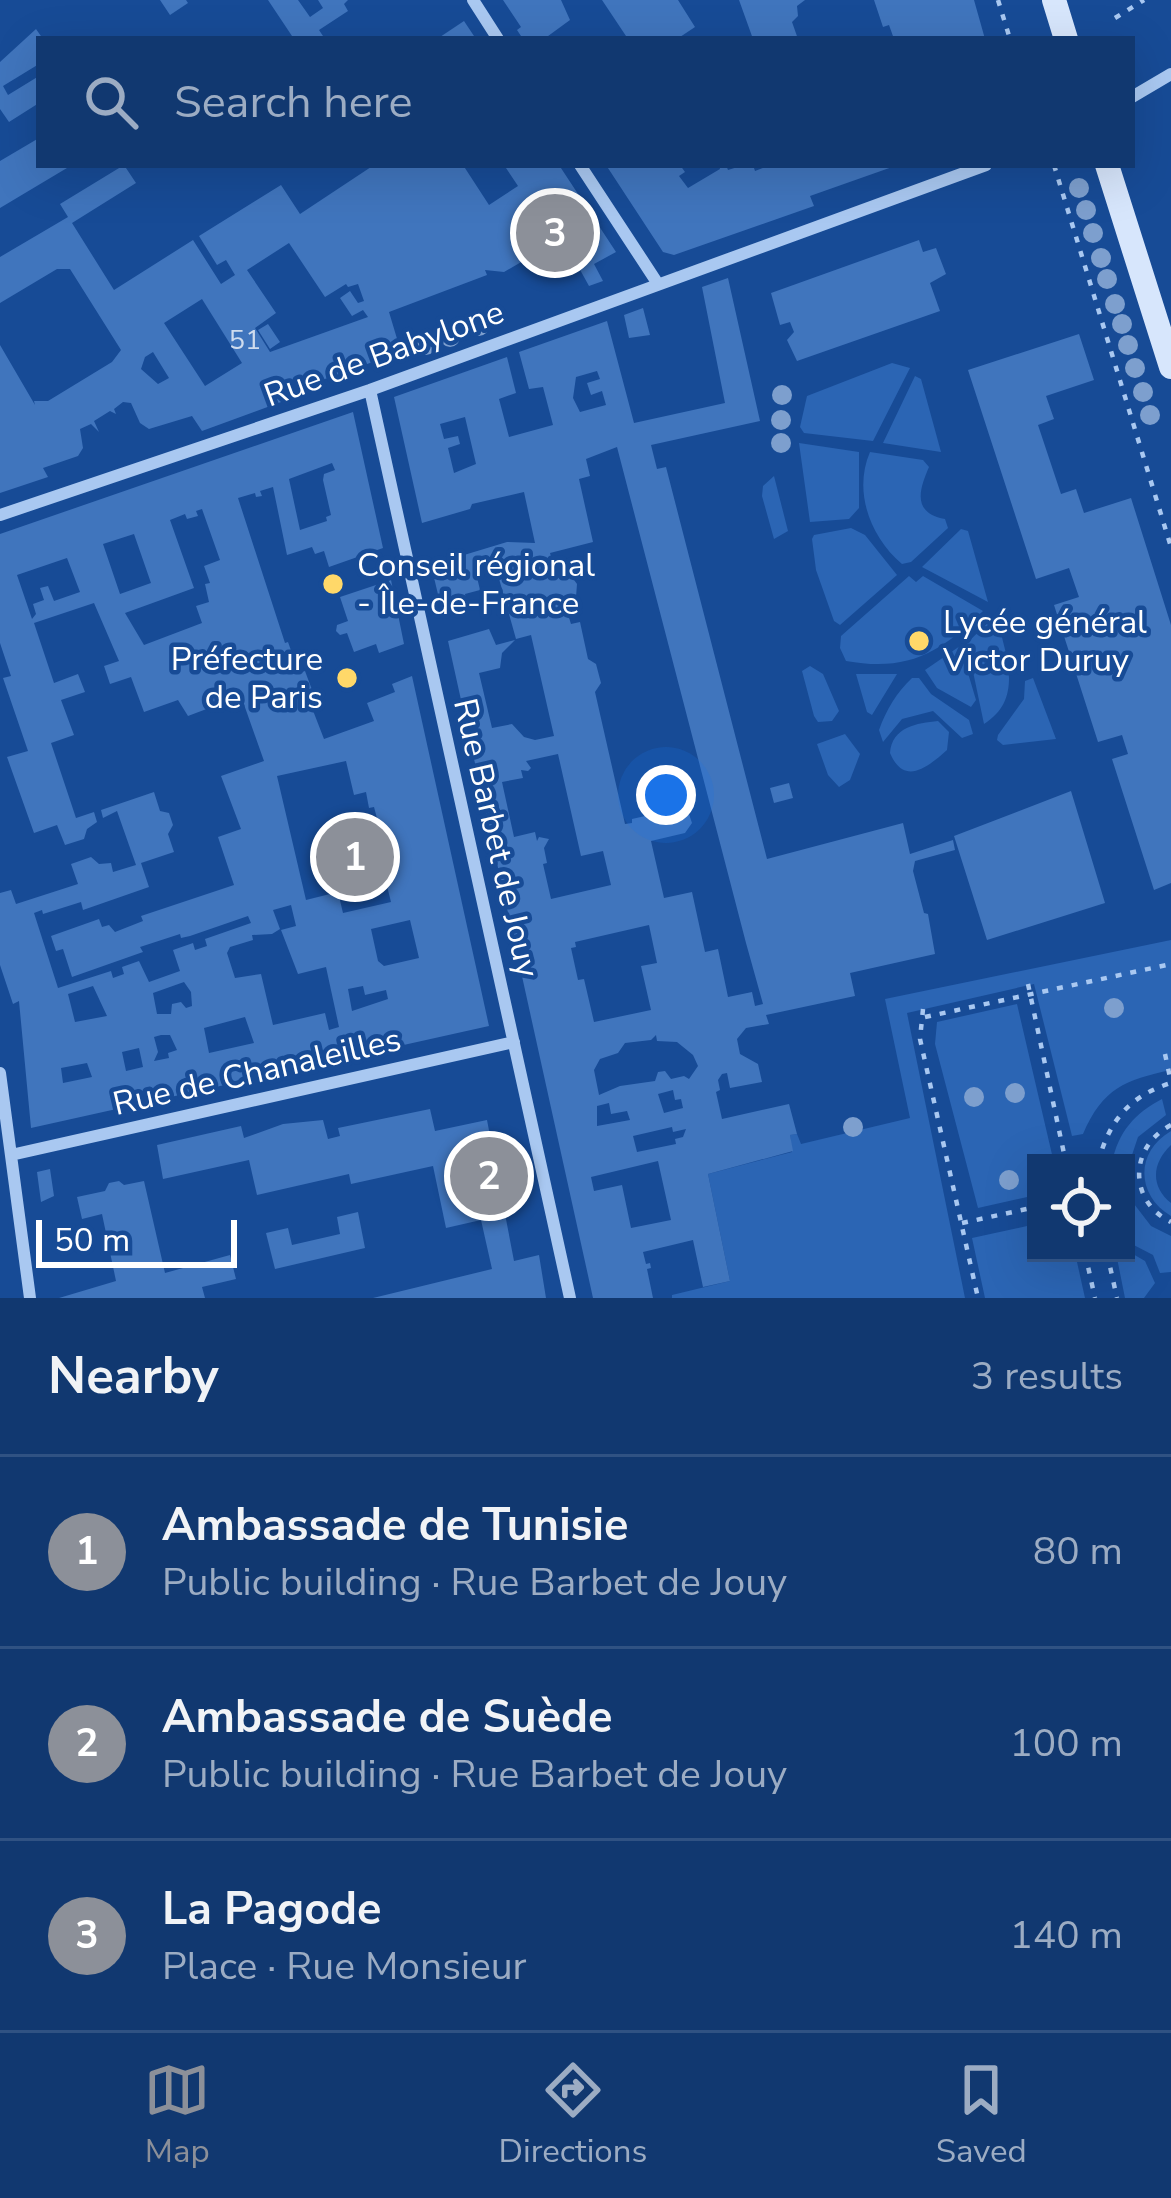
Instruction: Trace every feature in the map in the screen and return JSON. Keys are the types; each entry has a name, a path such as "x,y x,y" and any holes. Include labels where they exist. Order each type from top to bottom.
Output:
{"main road":[{"path":"1054,0 1065,36"},
{"path":"1108,168 1171,367"}],"street":[{"path":"472,0 496,36"},
{"path":"1135,95 1171,74"},
{"path":"582,168 658,284"},
{"name":"Rue de Babylone","path":"0,515 370,390 978,168"},
{"name":"Rue Barbet de Jouy","path":"370,390 570,1298"},
{"name":"Rue de Chanaleilles","path":"11,1155 514,1042"},
{"path":"0,1073 30,1298"}],"path":[{"path":"998,0 1009,36"},
{"path":"1114,18 1144,0"},
{"path":"1055,168 1171,548"},
{"path":"978,1298 920,1039 924,1013 1171,964"},
{"path":"1028,984 1064,1154"},
{"path":"1100,1154 1106,1134 1124,1107 1171,1082 1165,1054"},
{"path":"1171,1124 1142,1152 1139,1186 1153,1211 1171,1222"},
{"path":"1135,1187 1139,1186"},
{"path":"962,1223 1027,1209"},
{"path":"1087,1262 1095,1298"},
{"path":"1109,1262 1117,1298"}],"shaded area":[{"path":"892,363 910,368 873,441 804,433 800,427 807,396"},
{"path":"915,376 921,379 941,452 883,443"},
{"path":"799,443 859,452 859,508 849,519 810,522"},
{"path":"870,452 923,460 929,467 921,492 923,506 945,519 948,528 911,562 902,564 873,527 863,482"},
{"path":"774,476 788,531 774,539 762,496 763,486"},
{"path":"851,528 865,535 897,575 840,625 834,621 816,570 812,539"},
{"path":"961,529 968,531 988,602 922,567"},
{"path":"909,576 916,582 923,576 983,611 922,656 888,664 846,661 841,636"},
{"path":"993,618 1005,650 1008,691 996,714 984,724 967,643"},
{"path":"960,646 976,700 971,707 937,688 925,670"},
{"path":"810,666 823,674 839,711 832,721 818,722 814,716 802,671"},
{"path":"856,674 897,674 872,715 867,712"},
{"path":"912,678 919,678 931,694 969,720 973,734 962,738 933,711 902,719 883,742 879,730 885,715"},
{"path":"1033,678 1056,739 1003,745 998,735 1024,699 1025,681"},
{"path":"938,721 949,732 947,750 924,768 902,769 890,753 895,737 914,725"},
{"path":"845,734 860,754 850,780 839,787 828,775 817,744"},
{"path":"1171,940 1171,1070 1117,1088 1099,1106 1083,1134 1072,1136 1034,984 907,1013 965,1298 672,1298 730,1281 708,1174 792,1152 790,1135 797,1134 801,1144 910,1118 885,999"},
{"path":"1017,1004 1052,1154 1027,1154 1027,1197 978,1208 935,1044 937,1022"},
{"path":"1162,1099 1166,1115 1138,1137 1132,1154 1115,1154 1123,1133"},
{"path":"1171,1131 1171,1145 1156,1174 1159,1189 1171,1203 1171,1216 1151,1197 1144,1174 1151,1150"},
{"path":"1135,1205 1151,1226 1171,1236 1171,1272 1160,1273 1153,1255 1135,1246"},
{"path":"1027,1226 1027,1262 1077,1262 1085,1298 985,1298 972,1238"},
{"path":"1135,1255 1145,1261 1155,1283 1144,1298 1125,1298 1118,1262 1135,1262"}],"building":[{"path":"160,0 186,0 188,3 170,15"},
{"path":"268,0 298,0 310,17 323,8 318,0 348,0 344,4 348,11 319,30 323,36 292,36"},
{"path":"503,0 561,0 570,20 548,36 521,36 517,30 521,27"},
{"path":"602,0 678,0 695,27 682,36 626,36"},
{"path":"739,0 805,0 797,6 798,16 792,22 797,36 752,36"},
{"path":"874,0 974,0 984,36 893,36 889,25 883,27"},
{"path":"464,21 474,36 442,36"},
{"path":"36,29 41,36 36,36 36,66 3,86 8,95 36,78 36,105 9,122 0,109 0,62"},
{"path":"36,140 36,168 67,168 0,208 0,161"},
{"path":"126,168 136,183 72,223 114,290 193,240 221,284 235,275 226,260 217,265 199,236 281,185 300,214 369,168 465,168 489,205 518,186 506,168 561,168 616,252 594,264 603,281 589,286 563,239 559,248 541,258 535,254 504,272 485,270 487,275 389,312 401,352 305,386 300,395 202,431 192,416 149,429 140,423 131,403 123,402 114,409 116,414 110,411 94,421 99,432 91,424 80,429 83,448 78,456 43,468 48,477 0,493 0,345 35,405 34,401 48,401 112,362 121,350 70,269 57,269 0,303 0,257 68,217 60,204","holes":["289,243 325,297 346,284 358,284 364,301 358,303 350,291 340,298 352,316 363,310 368,317 270,352 255,328 276,313 247,270","202,299 242,363 205,386 164,323","153,352 169,378 158,384 141,369 145,357"]},
{"path":"608,168 682,168 685,172 679,176 688,188 720,168 889,168 810,196 814,206 674,255 663,252"},
{"path":"919,240 923,252 936,248 946,274 930,283 940,311 797,361 787,340 794,332 790,322 780,325 771,293"},
{"path":"728,278 760,421 651,445 657,469 666,467 767,859 903,823 910,854 953,840 955,850 915,861 913,871 935,954 850,973 855,996 766,1015 769,1024 746,1028 737,1039 740,1054 758,1064 762,1082 730,1088 727,1073 722,1074 716,1092 722,1119 789,1104 797,1134 790,1135 793,1151 708,1174 730,1281 703,1287 693,1240 643,1252 646,1264 650,1263 653,1298 593,1298 448,641 489,629 496,645 515,640 502,653 500,668 479,673 492,728 512,724 524,737 554,736 531,635 516,639 496,568 476,573 480,590 465,594 466,600 441,607 431,565 507,542 535,543 524,492 472,504 470,509 422,523 394,397 507,357 516,393 499,399 509,437 553,425 543,387 529,389 519,352 607,321 634,423 725,403 702,287","holes":["597,371 600,379 587,383 591,395 602,391 606,405 580,412 573,398 576,377","465,417 476,464 454,473 448,448 460,444 458,436 444,439 440,424","617,447 763,1004 755,1006 752,992 728,997 718,949 705,952 692,892 664,898 651,841 685,833 692,823 689,814 681,809 667,811 625,824 595,692 601,683 596,664 588,659 580,622 571,624 565,605 576,597 577,584 569,573 555,571 550,553 593,542 579,479 590,476 586,459","558,754 581,856 603,851 611,885 551,899 543,864 547,863 544,848 549,839 539,837 537,841 535,832 514,837 502,782 523,778 521,770 528,771 526,761","649,925 657,963 641,966 651,1010 594,1022 571,948 576,947 575,942","656,1035 657,1041 677,1042 698,1066 689,1079 671,1079 665,1071 658,1072 655,1081 620,1086 599,1095 594,1070 600,1059 618,1053 625,1043","673,1090 683,1108 664,1113 658,1094","609,1103 611,1114 627,1111 630,1120 597,1126 597,1106","672,1127 673,1132 686,1129 683,1137 675,1139 676,1144 637,1152 633,1136","658,1161 671,1220 631,1228 622,1185 594,1191 591,1177"]},
{"path":"643,308 650,335 629,338 624,315"},
{"path":"268,324 280,342 270,349 258,330"},
{"path":"1079,334 1094,380 1046,396 1054,419 1038,425 1061,494 1076,489 1084,513 1131,498 1171,625 1171,883 1154,890 1112,759 1128,754 1122,735 1098,742 1054,605 1079,597 1069,568 1036,579 968,370"},
{"path":"353,412 383,548 329,567 324,551 315,554 312,547 287,555 273,487 260,491 262,496 238,498 285,643 299,673 305,671 318,706 312,708 324,739 374,721 367,703 395,692 392,684 412,676 489,1026 31,1128 19,1001 13,1004 0,965 0,893 11,890 16,904 78,884 71,864 91,857 99,864 111,863 113,872 136,865 117,811 103,818 101,810 154,792 160,811 169,813 173,825 168,834 174,852 141,863 149,887 83,910 81,902 34,913 58,988 111,971 113,978 124,974 122,967 139,961 149,982 180,971 173,950 193,943 195,950 207,946 205,939 251,923 248,916 140,947 143,952 72,977 63,949 56,951 51,936 99,919 102,927 109,925 115,932 143,921 141,916 234,885 218,837 241,829 221,776 264,761 241,696 188,716 178,700 144,712 131,677 110,684 104,666 119,661 94,603 34,623 54,683 78,674 85,692 61,700 74,735 51,743 76,818 94,812 97,822 87,829 84,839 65,845 57,825 34,833 7,757 28,751 3,678 11,676 0,643 0,534","holes":["332,463 335,470 324,474 323,480 331,515 327,521 300,530 289,479","202,509 220,560 204,566 210,583 205,584 209,602 196,606 202,623 144,645 125,613 194,588 170,520 185,514 187,519 198,516 196,511","134,534 151,583 120,594 103,544","67,558 80,592 54,601 48,586 40,588 44,600 33,604 36,614 32,619 17,575","346,761 354,795 366,792 369,808 374,807 391,902 343,913 338,892 306,900 277,776","291,905 296,926 281,930 298,974 326,967 339,1027 329,1030 325,1013 273,1025 261,974 235,978 227,953 230,947 253,940 252,935 280,929 273,910","410,920 419,958 384,966 378,961 371,929","184,982 192,1006 172,1004 171,1014 157,1014 153,993","93,986 107,1016 75,1022 68,994","363,986 365,995 386,990 388,999 352,1011 348,989","245,1017 254,1043 209,1053 204,1028","170,1035 177,1050 168,1053 169,1058 154,1061 158,1052 154,1037","139,1048 143,1067 126,1071 122,1052","87,1063 92,1077 63,1083 61,1068"]},
{"path":"391,580 404,644 379,653 376,644 354,652 347,633 336,631 337,625 348,621 340,597"},
{"path":"789,783 793,798 774,803 770,788"},
{"path":"1071,791 1105,903 987,940 954,836"},
{"path":"430,1109 435,1131 487,1120 514,1261 539,1255 546,1298 373,1298 492,1269 481,1220 446,1228 433,1166 351,1184 349,1174 257,1195 249,1160 163,1179 157,1145 241,1126 244,1138 283,1124 323,1120 328,1139 340,1136 338,1128"},
{"path":"50,1169 54,1196 41,1202 37,1172"},
{"path":"144,1181 165,1273 230,1255 236,1279 202,1287 205,1298 59,1298 116,1281 102,1214 82,1219 77,1197 105,1191 109,1183 124,1185"},
{"path":"358,1212 365,1248 275,1269 266,1233 288,1228 292,1245 340,1234 337,1217"}],"place":[{"name":"La Pagode","path":"555,233"},
{"name":"Conseil régional - Île-de-France","path":"333,584"},
{"name":"Lycée général Victor Duruy","path":"919,641"},
{"name":"Préfecture de Paris","path":"347,678"},
{"name":"Ambassade de Tunisie","path":"355,857"},
{"name":"Ambassade de Suède","path":"489,1176"}]}
